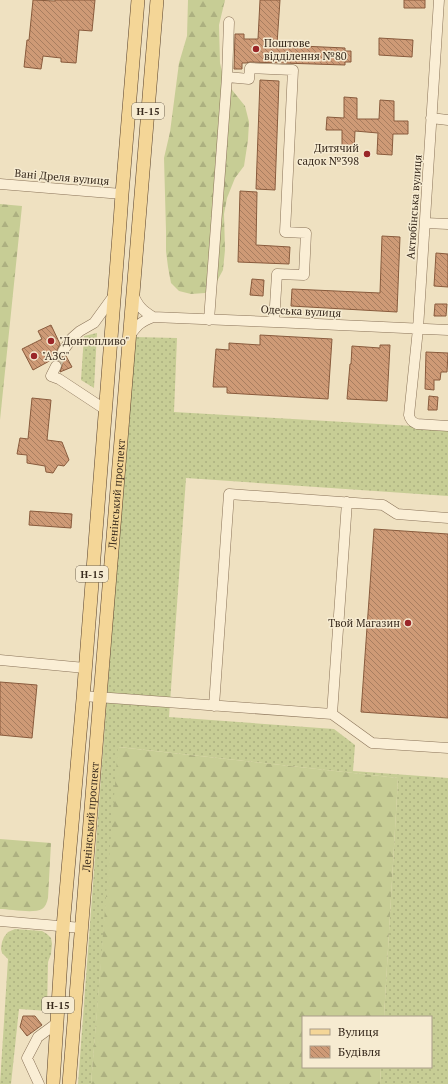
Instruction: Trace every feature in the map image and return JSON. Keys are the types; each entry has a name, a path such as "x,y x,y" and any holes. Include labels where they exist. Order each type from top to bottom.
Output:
{"main road":[{"name":"Ленінський проспект","path":"53,1084 63,927 83,696 138,0"},
{"name":"Ленінський проспект","path":"69,1084 157,0"},
{"path":"120,222 139,223"}],"street":[{"name":"Актюбінська вулиця","path":"439,0 443,21 431,118 418,329 409,414 410,419 417,424 448,426"},
{"path":"210,320 227,77 229,22"},
{"path":"227,77 249,78 250,68 293,70 285,232 306,233 304,276 277,274 274,322"},
{"path":"431,118 448,120"},
{"name":"Вані Дреля вулиця","path":"0,184 122,194"},
{"path":"425,223 448,224"},
{"path":"64,351 72,338 80,331 94,323 115,294"},
{"path":"133,294 138,305 144,312 153,317"},
{"path":"130,335 138,324 153,317"},
{"name":"Одеська вулиця","path":"153,317 448,330"},
{"path":"56,366 51,376 59,379 106,410"},
{"path":"214,706 229,494 383,505 397,514 448,518"},
{"path":"332,714 347,502"},
{"path":"0,660 85,668"},
{"path":"83,696 332,714 372,743 448,748"},
{"path":"0,922 82,928"},
{"path":"38,1084 27,1058 38,1037 57,1023"}],"green space":[{"path":"188,0 225,0 219,25 220,63 224,80 245,106 249,122 244,166 235,178 227,198 224,214 225,250 223,270 216,283 205,293 191,294 179,291 171,283 166,251 164,158 170,132 179,63 187,36"},
{"path":"0,204 22,206 0,420"},
{"path":"97,333 94,388 81,380 84,336"},
{"path":"134,337 177,338 174,412 448,428 448,496 186,478 169,717 334,729 355,745 353,771 448,778 448,1084 380,1084 381,1068 432,1068 432,1016 384,1016 398,778 119,747 91,1084 78,1084"},
{"path":"118,747 398,778 384,1016 302,1016 302,1068 381,1068 380,1084 91,1084"},
{"path":"0,839 51,843 48,898 46,905 42,909 28,911 0,909"},
{"path":"15,929 42,931 51,938 51,954 48,962 47,1011 19,1009 11,1084 0,1084 8,959 2,953 1,949 4,937 8,932"}],"building":[{"path":"33,0 95,0 92,31 79,30 76,63 61,62 61,58 43,56 41,69 24,67 27,40 29,40"},
{"path":"260,0 280,0 277,44 345,48 345,51 351,51 351,62 345,62 345,65 250,62 242,63 242,69 234,69 235,34 244,34 244,39 258,39"},
{"path":"404,0 425,0 425,8 404,8"},
{"path":"379,38 413,40 412,57 379,55"},
{"path":"260,80 279,81 275,190 256,189"},
{"path":"344,97 357,98 357,119 379,119 380,100 394,101 394,121 408,121 408,134 393,134 392,155 377,154 378,133 355,131 354,152 342,151 342,130 326,130 327,117 344,118"},
{"path":"240,191 257,192 256,245 290,247 289,264 238,262"},
{"path":"382,236 400,237 397,312 291,306 292,289 380,293"},
{"path":"436,253 448,254 448,287 434,286"},
{"path":"252,279 264,280 263,296 250,295"},
{"path":"435,304 447,304 446,316 434,316"},
{"path":"51,325 60,344 57,354 62,357 66,356 72,367 60,372 62,363 59,360 53,359 33,370 22,349 42,339 38,331"},
{"path":"260,335 332,339 328,399 227,393 227,387 213,387 216,349 229,350 229,343 260,345"},
{"path":"380,345 390,345 387,401 347,399 352,346 380,348"},
{"path":"426,352 448,353 447,372 441,372 440,380 434,380 434,390 425,389"},
{"path":"429,396 438,397 437,410 428,410"},
{"path":"32,398 51,400 47,440 62,442 69,460 64,466 58,465 53,473 46,472 45,466 27,463 27,455 17,454 20,438 28,439"},
{"path":"30,511 72,514 71,528 29,525"},
{"name":"Твой Магазин","path":"374,529 448,534 448,718 361,712"},
{"path":"0,682 37,685 32,738 0,735"},
{"path":"23,1016 35,1016 42,1025 27,1036 20,1027"}],"tunnel":[{"path":"56,366 63,351"}],"place":[{"name":"Поштове відділення №80","path":"256,49"},
{"name":"Дитячий садок №398","path":"367,154"},
{"name":"\"Донтопливо\"","path":"51,341"},
{"name":"\"АЗС\"","path":"34,356"},
{"name":"Твой Магазин","path":"408,623"}]}
